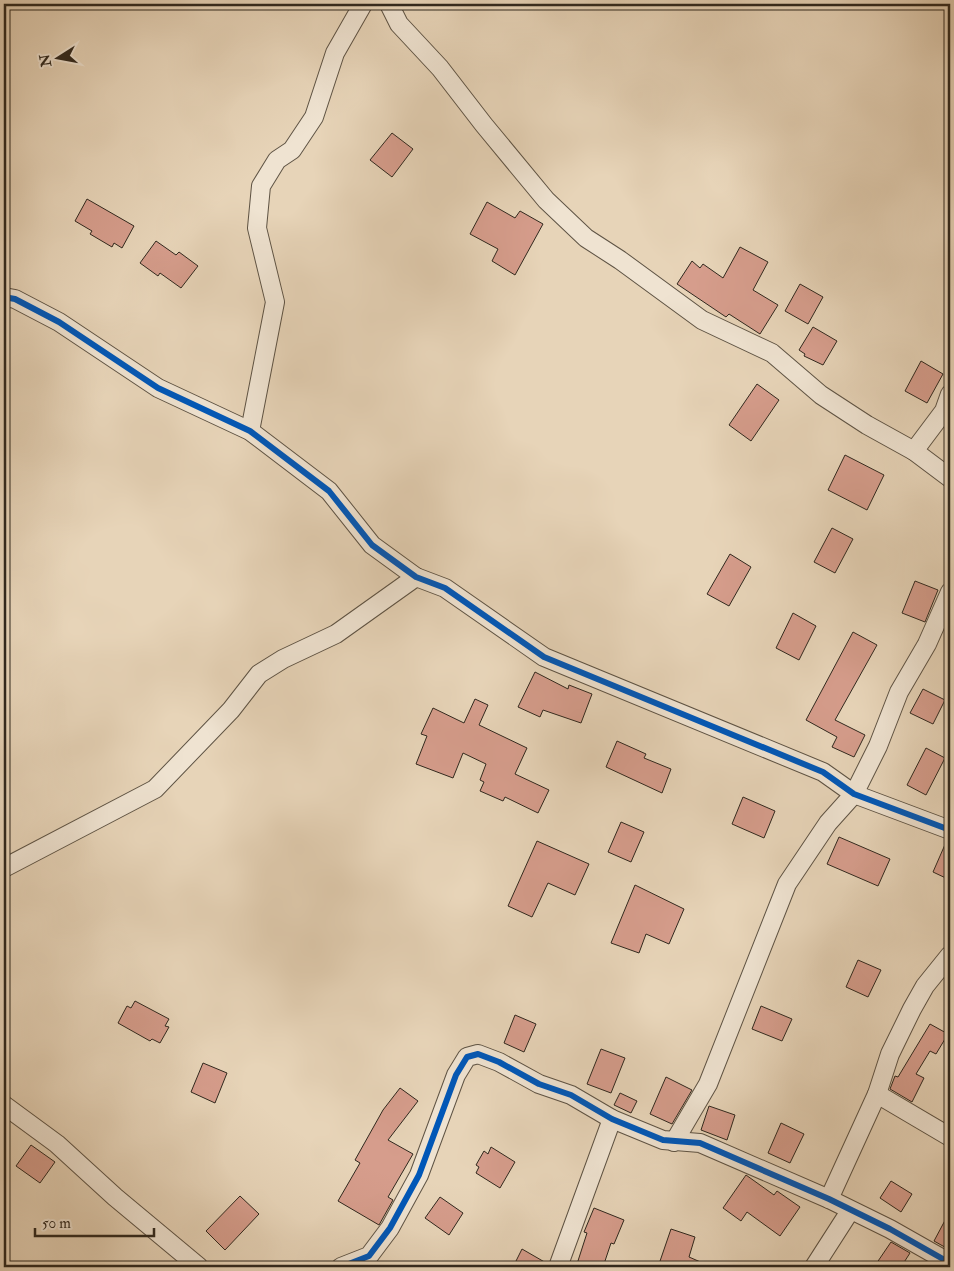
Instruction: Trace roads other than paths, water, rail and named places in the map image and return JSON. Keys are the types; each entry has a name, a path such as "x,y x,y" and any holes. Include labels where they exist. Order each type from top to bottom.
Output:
{"street":[{"path":"250,432 275,302 257,228 261,186 277,160 292,150 314,117 335,53 363,4"},
{"path":"389,4 399,24 440,68 546,200 586,238 620,260 702,320 772,353 821,395 867,425 914,451 950,478"},
{"path":"4,297 15,299 59,322 158,388 250,432 329,491 372,545 416,576 445,588 544,657 823,772 854,794 950,830"},
{"path":"914,451 944,411 950,394"},
{"path":"4,868 155,789 231,710 259,674 283,659 336,634 416,576"},
{"path":"674,1142 708,1084 787,884 828,823 854,794 878,746 898,692 927,644 950,592"},
{"path":"829,1200 877,1094 890,1054 912,1009 925,986 950,956"},
{"path":"341,1267 369,1256 390,1228 419,1175 446,1101 467,1057 478,1054 499,1062 539,1084 571,1095 612,1119 662,1140 700,1143 829,1200 890,1229 950,1263"},
{"path":"877,1094 950,1136"},
{"path":"4,1105 57,1144 115,1197 199,1267"},
{"path":"558,1267 612,1119"},
{"path":"814,1267 850,1211"}]}
